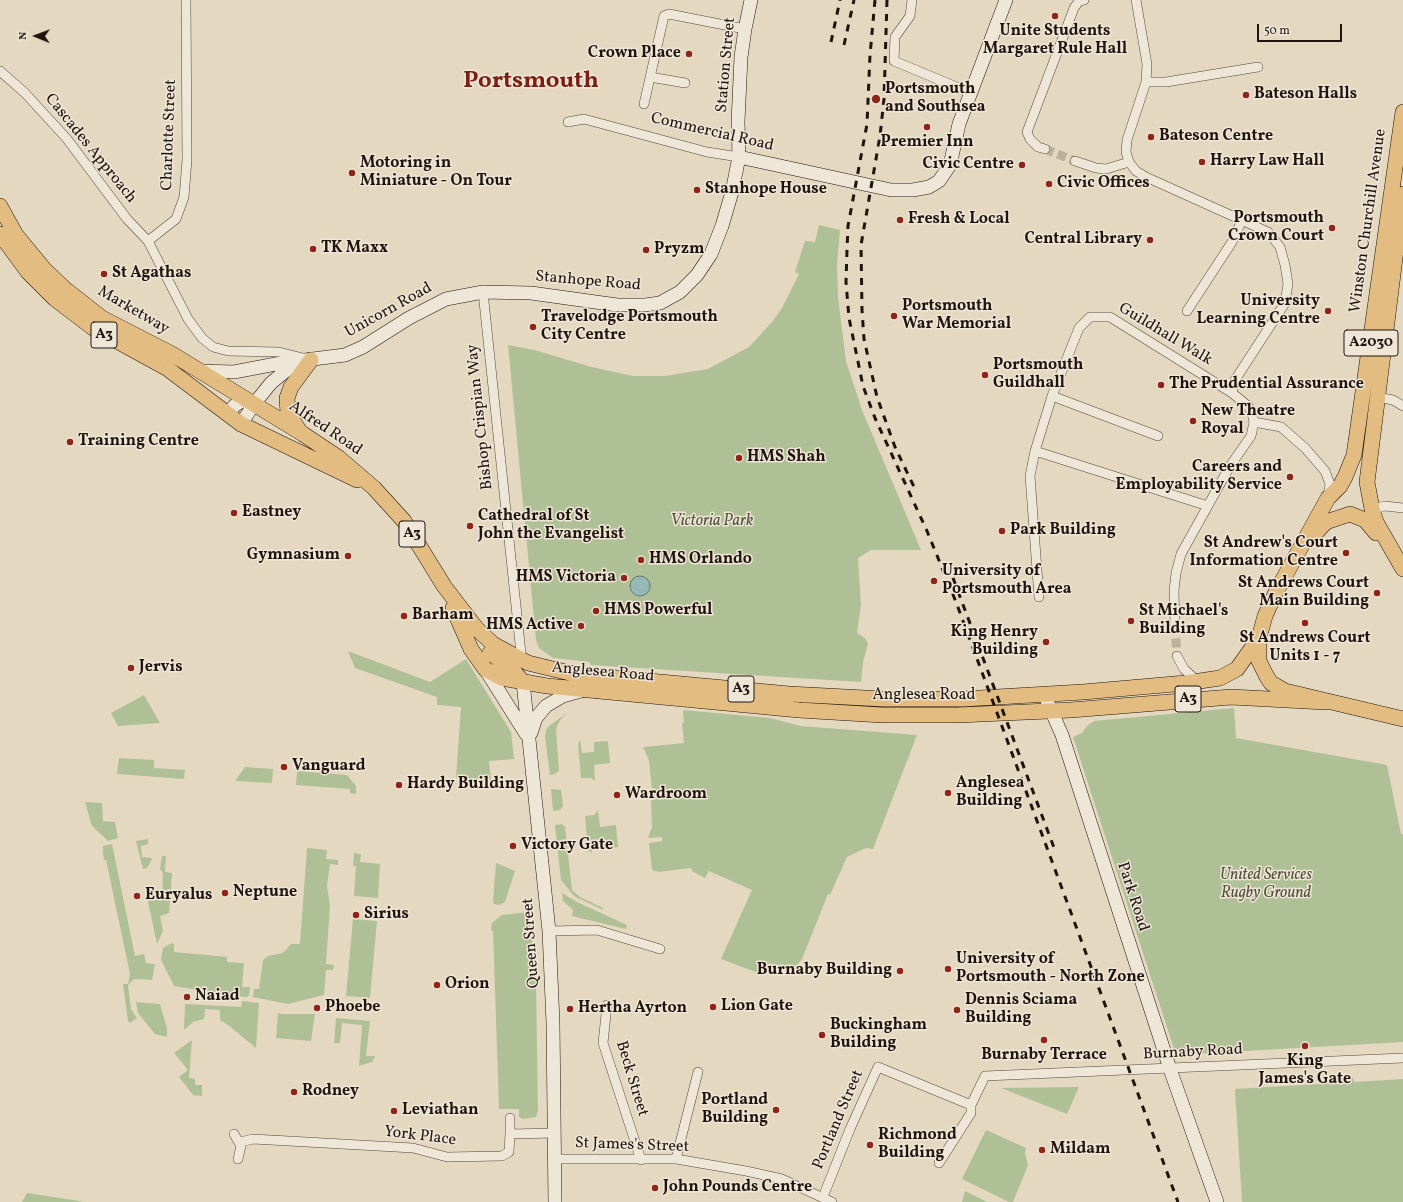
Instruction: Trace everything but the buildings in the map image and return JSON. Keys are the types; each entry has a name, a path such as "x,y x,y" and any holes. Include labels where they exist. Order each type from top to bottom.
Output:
{"main road":[{"name":"Winston Churchill Avenue","path":"1296,558 1328,498 1340,486 1354,455 1403,112"},
{"name":"Winston Churchill Avenue","path":"1388,543 1376,522 1372,510 1367,482 1377,397 1401,228 1403,194"},
{"name":"Marketway","path":"0,206 16,235 46,270 65,289 102,318 172,354 249,402"},
{"name":"Marketway","path":"0,234 28,272 55,299 93,328 168,369 245,426"},
{"path":"302,434 288,413 287,398 291,386 311,360"},
{"name":"Alfred Road","path":"249,402 339,458 374,488 404,521 444,586 477,630 493,644 522,660"},
{"name":"Alfred Road","path":"245,426 374,488"},
{"name":"A3","path":"1403,568 1388,543 1381,538 1366,520 1355,515 1343,515 1321,526 1296,558 1276,592 1265,616 1259,638 1259,661 1267,677 1272,683 1284,691 1325,702 1365,708 1403,719"},
{"name":"Alfred Road","path":"444,586 471,649 485,670"},
{"name":"A3","path":"465,615 482,645 488,652 512,668 524,682"},
{"name":"Anglesea Road","path":"522,660 574,674 826,696 963,699 1198,682 1220,678 1232,673 1242,663 1259,638"},
{"name":"A3","path":"485,670 502,678 524,682"},
{"name":"Anglesea Road","path":"524,682 799,710 882,715 958,715 1231,697 1325,702"}],"street":[{"name":"Charlotte Street","path":"148,242 176,219 184,197 187,160 186,0"},
{"name":"Station Street","path":"739,157 738,122 744,29 752,0"},
{"path":"912,0 910,16 895,37 894,61 971,93"},
{"name":"Commercial Road","path":"568,122 584,119 707,152 739,157 849,182 903,191 929,187 938,181 950,165 959,124 1006,0"},
{"path":"1045,149 1038,147 1027,132 1074,8 1079,1 1084,0"},
{"path":"1136,0 1147,64 1146,82 1127,140 1126,152 1129,162 1136,171 1146,177 1268,232 1280,247 1288,284 1285,302 1235,380 1232,393"},
{"path":"644,104 664,16 669,14 744,29"},
{"path":"1146,82 1166,82 1258,67"},
{"name":"Cascades Approach","path":"2,74 25,93 67,139 127,219 148,242"},
{"path":"650,77 685,83"},
{"name":"Stanhope Road","path":"483,292 531,293 616,305 645,305 660,303 671,298 680,292 697,275 711,254 728,207 739,157"},
{"path":"1075,161 1096,168 1106,169 1129,162"},
{"path":"1187,311 1232,242 1242,220"},
{"path":"148,242 188,319 202,338 213,347 228,351 279,352 311,360"},
{"name":"Unicorn Road","path":"199,371 234,372 281,363 311,360 350,353 446,299 483,292"},
{"name":"Bishop Crispian Way","path":"483,292 524,682"},
{"name":"Guildhall Walk","path":"1052,396 1079,328 1090,317 1102,315 1110,317 1232,393 1248,406 1252,413 1254,422"},
{"name":"Unicorn Road","path":"228,414 234,406 249,402 280,374 296,365 311,360"},
{"path":"1039,597 1030,476 1035,451 1052,396 1158,436"},
{"path":"1377,397 1393,400 1403,406"},
{"name":"Unicorn Road","path":"245,426 249,402"},
{"path":"1175,625 1174,591 1176,573 1181,554 1230,466 1251,436 1254,422 1281,427 1305,448 1326,471 1330,484 1328,498"},
{"path":"1035,451 1208,506"},
{"path":"1372,510 1385,506 1403,508"},
{"path":"1177,656 1184,669 1198,682"},
{"path":"485,670 523,727 529,741"},
{"name":"Queen Street","path":"524,682 550,931 556,1202"},
{"path":"529,741 534,722 546,706 568,694 592,690"},
{"name":"Park Road","path":"1044,694 1062,735 1170,1069 1217,1202"},
{"path":"550,931 597,930 660,948"},
{"name":"Beck Street","path":"607,1006 603,1043 641,1160"},
{"name":"Burnaby Road","path":"971,1105 985,1076 1403,1058"},
{"name":"Portland Street","path":"827,1200 850,1129 878,1067 971,1105"},
{"path":"676,1159 698,1072"},
{"path":"939,1163 971,1113 971,1105"},
{"name":"York Place","path":"238,1159 241,1149 237,1138 413,1148 447,1157 502,1156 508,1152 510,1118"},
{"path":"510,1134 555,1133"},
{"name":"St James's Street","path":"556,1159 676,1159 782,1179 827,1200"}],"green space":[{"name":"Victoria Park","path":"819,225 840,230 837,265 838,297 846,361 862,410 921,550 871,550 858,558 861,605 857,633 865,638 868,644 863,662 861,682 590,665 590,662 553,658 539,648 536,640 508,345 534,350 592,367 633,376 665,376 708,369 749,347 772,322 782,308 799,274 795,272 805,241 815,242"},
{"path":"348,651 430,682 466,659 511,732 514,759 489,761 491,780 456,778 461,707 437,705 437,697 355,668"},
{"path":"144,695 160,723 118,726 111,713"},
{"name":"United Services Rugby Ground","path":"1234,708 1236,738 1387,765 1401,834 1403,834 1403,1042 1176,1055 1073,737 1082,733 1087,726 1094,721"},
{"path":"683,710 770,718 801,726 917,735 873,849 866,848 847,857 830,895 828,894 802,959 794,969 789,970 769,963 764,975 721,959 752,890 709,871 705,878 692,871 691,868 659,872 652,870 649,843 662,841 662,837 648,838 652,827 651,800 653,800 649,760 643,747 684,743 682,723 684,723"},
{"path":"568,712 560,720 556,729 559,771 550,775 545,737 546,730"},
{"path":"580,740 582,753 594,752 594,742 608,741 610,763 594,765 595,781 591,778 581,778 578,744"},
{"path":"119,758 154,760 154,768 185,770 184,779 117,774"},
{"path":"245,767 273,769 272,783 235,781"},
{"path":"297,771 347,775 356,786 356,794 350,793 350,789 296,785"},
{"path":"551,789 561,790 563,806 560,810 553,811"},
{"path":"85,802 102,803 103,821 115,822 118,838 108,841 92,826"},
{"path":"598,810 600,827 616,825 618,847 604,849 603,839 591,840 592,853 588,850 585,816 594,815"},
{"path":"562,824 565,827 572,890 580,897 603,908 603,910 574,896 561,880 555,825"},
{"path":"148,839 148,844 141,846 142,857 152,858 147,868 143,869 136,841"},
{"path":"112,844 135,956 144,954 146,963 155,964 152,980 134,979 128,985 131,1009 137,1018 130,1023 128,1021 123,984 128,984 130,974 106,860 104,860 103,852 103,846"},
{"path":"307,848 327,850 326,859 338,860 338,865 330,864 327,886 330,906 326,964 334,965 333,970 326,970 324,995 288,1004 253,997 254,989 259,989 263,960 268,956 283,953 291,944 300,944"},
{"path":"354,853 361,854 360,862 380,864 378,898 354,896 356,866 353,866"},
{"path":"162,856 166,856 165,872 172,873 169,913 160,916 163,931 157,944 147,897 162,894 163,873 160,869"},
{"path":"496,863 515,871 505,902 499,905 494,904 493,901"},
{"path":"562,893 577,902 627,925 626,929 572,916 573,910 563,901"},
{"path":"529,912 536,982 538,1111 536,1117 523,1119 519,1117 519,1109 499,1109 493,931 491,930 492,923 502,915"},
{"path":"353,919 377,921 370,998 346,996"},
{"path":"172,943 174,944 174,952 227,957 227,962 244,963 242,987 250,987 249,995 247,997 234,996 174,986 161,960 163,948"},
{"path":"242,1001 259,1003 256,1048 220,1020 220,1010 205,1009 204,1019 193,1022 184,1030 185,1004 241,1007"},
{"path":"136,1002 160,1004 167,1028 167,1037 155,1034 138,1013"},
{"path":"278,1013 315,1014 311,1041 276,1038"},
{"path":"336,1018 370,1021 366,1056 375,1056 372,1062 359,1066 362,1025 342,1023 340,1043 334,1043"},
{"path":"192,1040 189,1078 195,1079 195,1085 202,1085 202,1096 193,1095 179,1077 188,1070 174,1053"},
{"path":"1353,1078 1354,1082 1403,1079 1403,1202 1242,1202 1235,1089 1335,1083 1336,1079"},
{"path":"1079,1087 1067,1114 1001,1088"},
{"path":"986,1130 1026,1148 1025,1153 1028,1165 1013,1202 1009,1202 962,1179"},
{"path":"965,1191 987,1202 962,1202"},
{"path":"27,1193 73,1200 84,1202 22,1202"}],"water":[{"path":"640,576 647,579 650,586 647,593 640,596 633,593 630,586 633,579"}],"tunnel":[{"path":"1045,149 1075,161"},
{"path":"1175,625 1177,656"}],"railway":[{"path":"831,42 840,0"},
{"path":"844,45 854,0"},
{"path":"875,0 870,55 867,124 848,226 846,282 849,318 863,386 875,418 927,531 956,602 1178,1202"},
{"path":"887,0 884,99 880,136 861,245 862,310 864,339 877,397 895,447 915,489"},
{"path":"953,578 1056,853"}],"place":[{"name":"Unite Students Margaret Rule Hall","path":"1055,16"},
{"name":"Crown Place","path":"689,54"},
{"name":"Bateson Halls","path":"1246,95"},
{"name":"Portsmouth and Southsea","path":"876,99"},
{"name":"Premier Inn","path":"927,127"},
{"name":"Bateson Centre","path":"1151,137"},
{"name":"Harry Law Hall","path":"1202,162"},
{"name":"Civic Centre","path":"1022,165"},
{"name":"Motoring in Miniature - On Tour","path":"352,173"},
{"name":"Civic Offices","path":"1049,184"},
{"name":"Stanhope House","path":"697,190"},
{"name":"Fresh & Local","path":"900,220"},
{"name":"Portsmouth Crown Court","path":"1332,228"},
{"name":"Central Library","path":"1150,240"},
{"name":"TK Maxx","path":"313,249"},
{"name":"Pryzm","path":"646,250"},
{"name":"St Agathas","path":"104,274"},
{"name":"University Learning Centre","path":"1328,311"},
{"name":"Portsmouth War Memorial","path":"894,316"},
{"name":"Travelodge Portsmouth City Centre","path":"533,327"},
{"name":"Portsmouth Guildhall","path":"985,375"},
{"name":"The Prudential Assurance","path":"1161,385"},
{"name":"New Theatre Royal","path":"1193,421"},
{"name":"Training Centre","path":"70,442"},
{"name":"HMS Shah","path":"739,458"},
{"name":"Careers and Employability Service","path":"1290,477"},
{"name":"Eastney","path":"234,513"},
{"name":"Cathedral of St John the Evangelist","path":"470,526"},
{"name":"Park Building","path":"1002,531"},
{"name":"St Andrew's Court Information Centre","path":"1346,553"},
{"name":"Gymnasium","path":"348,556"},
{"name":"HMS Orlando","path":"641,560"},
{"name":"HMS Victoria","path":"624,578"},
{"name":"University of Portsmouth Area","path":"934,581"},
{"name":"St Andrews Court Main Building","path":"1377,593"},
{"name":"HMS Powerful","path":"596,611"},
{"name":"Barham","path":"404,616"},
{"name":"St Michael's Building","path":"1131,621"},
{"name":"St Andrews Court Units 1 - 7","path":"1305,623"},
{"name":"HMS Active","path":"581,626"},
{"name":"King Henry Building","path":"1046,642"},
{"name":"Jervis","path":"131,668"},
{"name":"Vanguard","path":"284,767"},
{"name":"Hardy Building","path":"399,785"},
{"name":"Anglesea Building","path":"948,793"},
{"name":"Wardroom","path":"617,795"},
{"name":"Victory Gate","path":"513,846"},
{"name":"Neptune","path":"225,893"},
{"name":"Euryalus","path":"137,896"},
{"name":"Sirius","path":"356,915"},
{"name":"University of Portsmouth - North Zone","path":"948,969"},
{"name":"Burnaby Building","path":"900,971"},
{"name":"Orion","path":"437,985"},
{"name":"Naiad","path":"187,997"},
{"name":"Lion Gate","path":"713,1007"},
{"name":"Phoebe","path":"317,1008"},
{"name":"Hertha Ayrton","path":"570,1009"},
{"name":"Dennis Sciama Building","path":"957,1010"},
{"name":"Buckingham Building","path":"822,1035"},
{"name":"Burnaby Terrace","path":"1044,1040"},
{"name":"King James's Gate","path":"1305,1046"},
{"name":"Rodney","path":"294,1092"},
{"name":"Portland Building","path":"776,1110"},
{"name":"Leviathan","path":"394,1111"},
{"name":"Richmond Building","path":"870,1145"},
{"name":"Mildam","path":"1042,1150"},
{"name":"John Pounds Centre","path":"655,1188"}],"district":[{"name":"Portsmouth","path":"531,83"}]}
